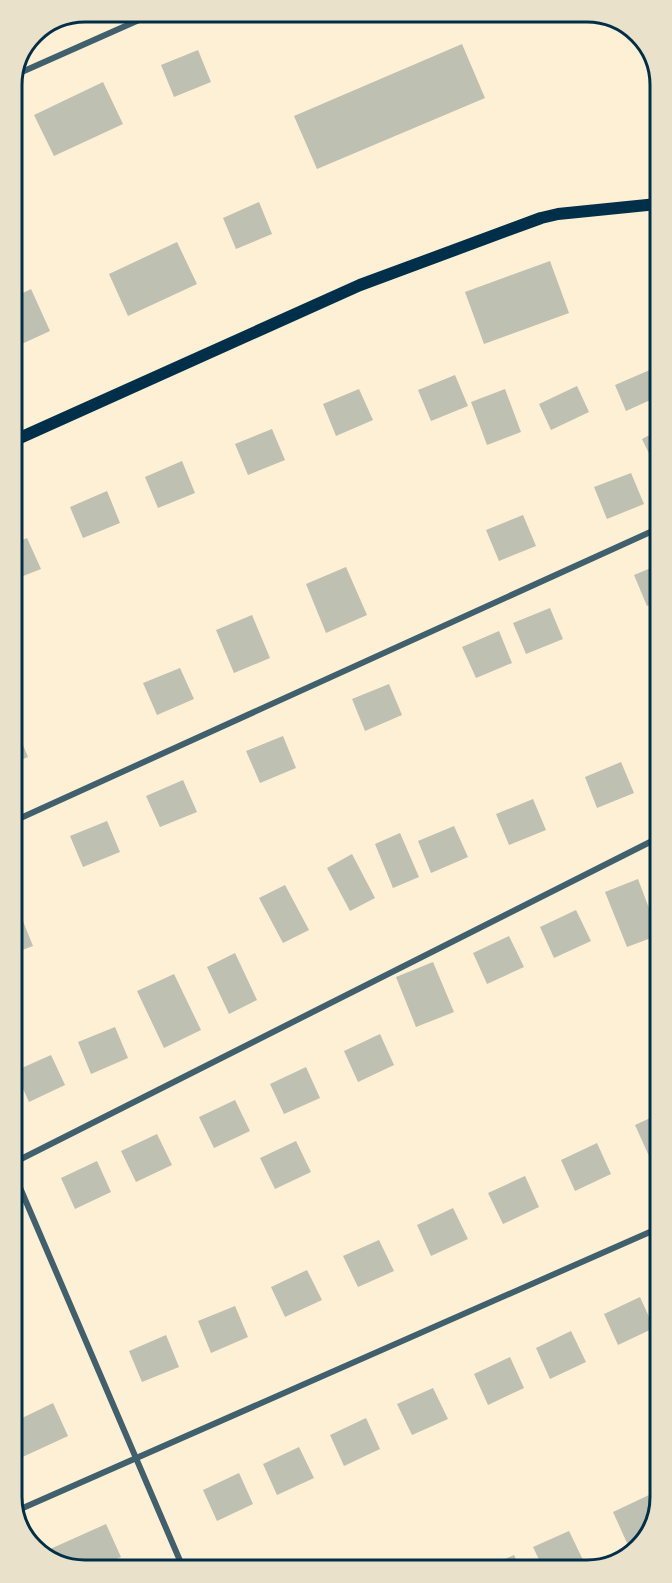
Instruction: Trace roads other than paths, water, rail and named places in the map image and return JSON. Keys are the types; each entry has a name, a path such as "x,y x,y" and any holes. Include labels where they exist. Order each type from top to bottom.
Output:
{"main road":[{"path":"23,437 360,285 558,214 650,205"}],"street":[{"path":"25,71 134,22"},
{"path":"22,817 650,532"},
{"path":"22,1158 650,842"},
{"path":"22,1193 179,1560"},
{"path":"24,1508 650,1232"}]}
